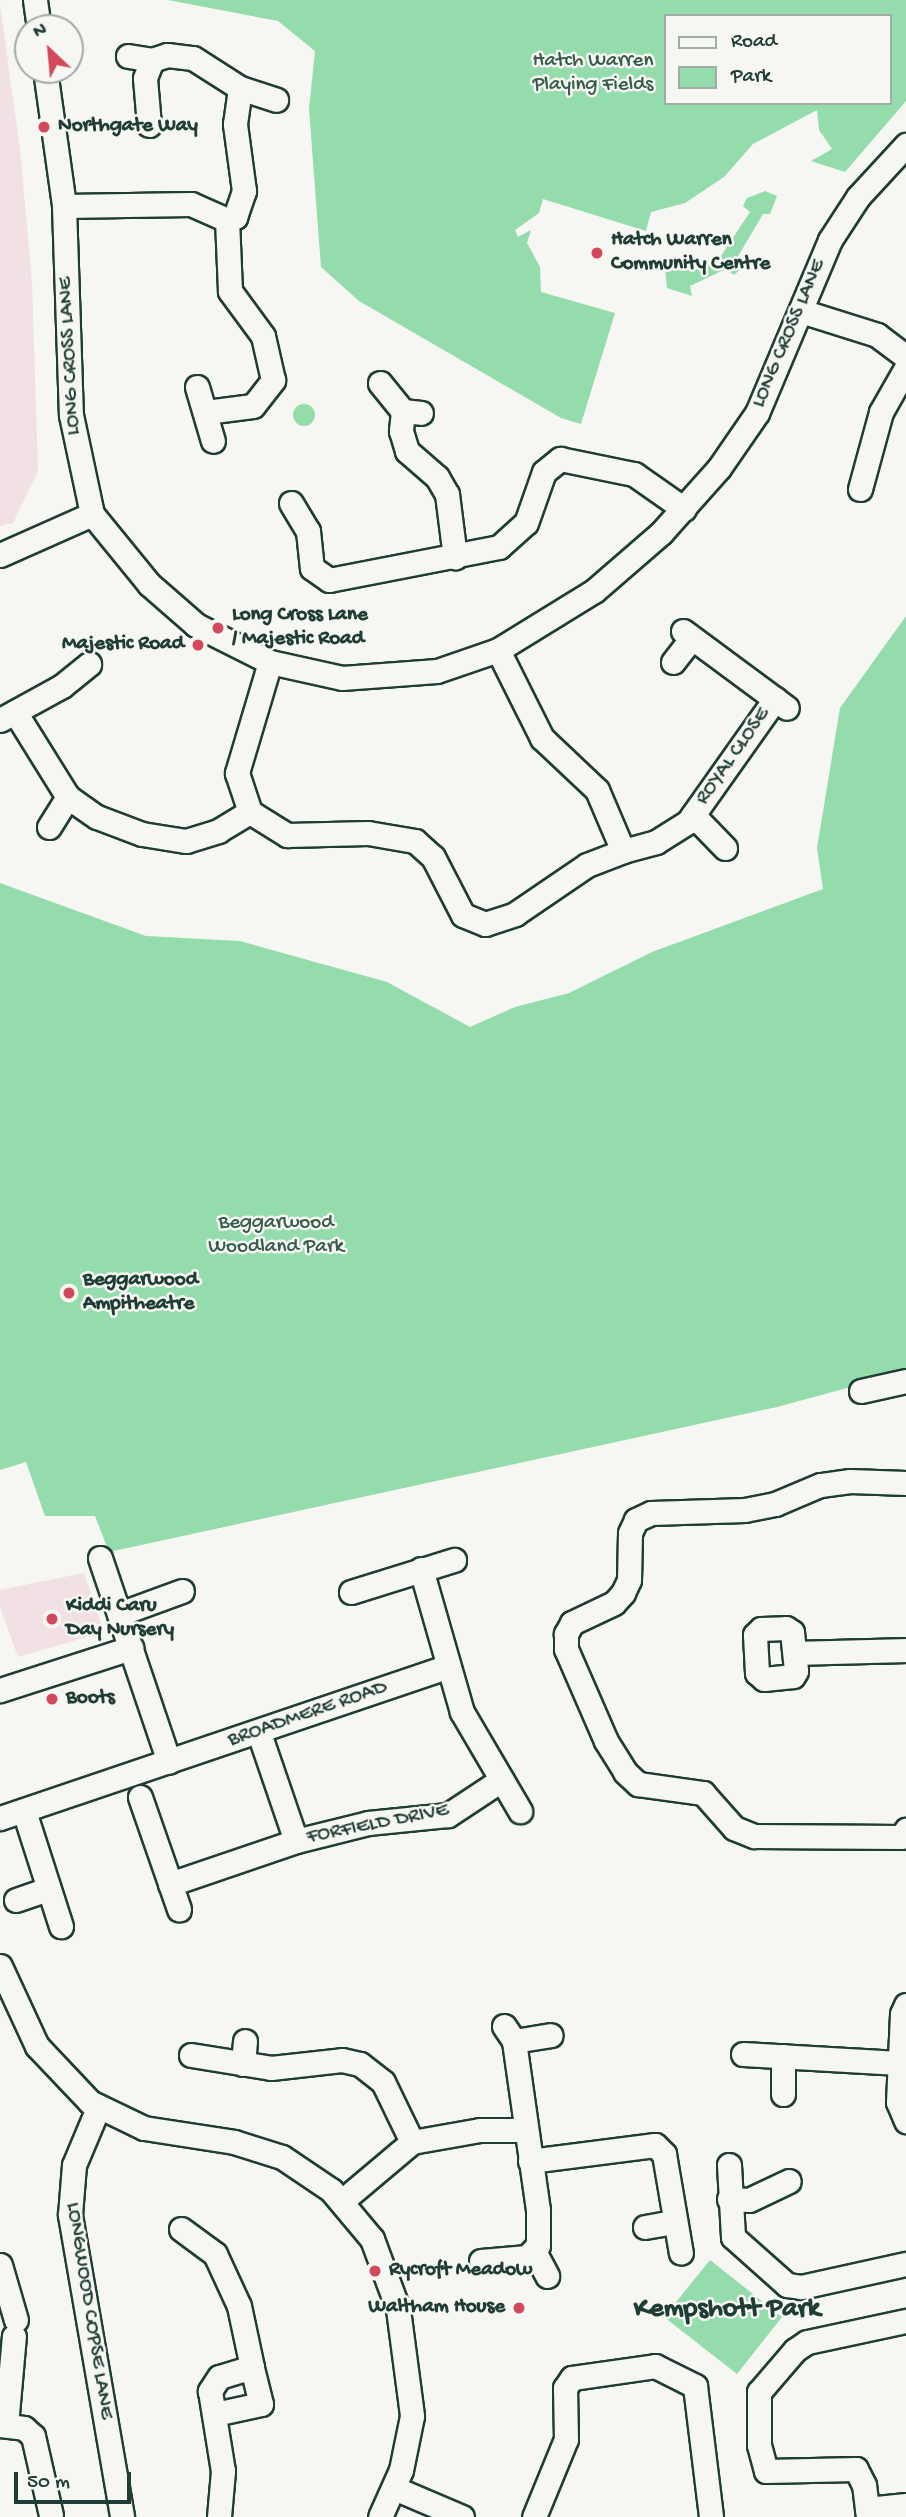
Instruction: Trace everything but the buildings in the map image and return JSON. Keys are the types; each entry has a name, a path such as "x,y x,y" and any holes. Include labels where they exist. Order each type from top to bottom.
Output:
{"street":[{"path":"128,55 152,60 167,55 193,58 240,88 276,100"},
{"path":"149,125 145,78 152,60"},
{"name":"LONG CROSS LANE","path":"47,84 64,206 71,415 92,514 179,612 211,635 270,662 314,674 372,680 437,671 498,650 604,584 684,509 757,413 840,224 906,145"},
{"path":"64,206 191,204 227,220 235,217 244,191 236,124 240,88"},
{"path":"206,412 253,406 264,397 273,380 263,336 230,291 227,220"},
{"path":"801,311 877,335 906,357"},
{"path":"860,489 881,412 906,368"},
{"path":"380,383 412,412 401,431 407,451 437,477 447,494 455,557"},
{"path":"197,387 213,441"},
{"path":"290,516 307,531 312,568 329,580 373,568 490,551 515,536 530,516 544,472 560,459 634,474 684,509"},
{"path":"0,555 92,514"},
{"name":"ROYAL CLOSE","path":"623,851 665,837 693,815 781,704 687,635 673,662"},
{"path":"270,662 237,769 240,792 250,812 287,835 368,832 415,841 433,857 463,915 476,923 503,920 587,865 623,851 597,790 542,738 498,650"},
{"path":"89,664 65,691 7,716 68,797 97,817 176,841 207,836 250,812"},
{"path":"49,827 68,797"},
{"name":"ROYAL CLOSE","path":"693,815 725,848"},
{"path":"861,1391 906,1381"},
{"path":"906,1483 840,1482 745,1510 651,1513 636,1520 630,1533 629,1580 623,1593 614,1603 572,1623 566,1641 580,1687 606,1741 625,1772 638,1784 703,1793 734,1828 754,1836 901,1837 906,1830"},
{"path":"100,1559 169,1762"},
{"path":"351,1592 454,1560"},
{"path":"421,1569 462,1712 520,1811"},
{"path":"119,1614 183,1591"},
{"path":"0,1690 131,1648"},
{"path":"795,1653 906,1650"},
{"name":"BROADMERE ROAD","path":"0,1818 259,1733 447,1667"},
{"path":"259,1733 296,1841"},
{"name":"FORFIELD DRIVE","path":"170,1884 296,1841 368,1824 448,1815 501,1780"},
{"path":"140,1797 179,1909"},
{"path":"24,1811 61,1926"},
{"path":"16,1900 48,1889"},
{"path":"0,1966 37,2046 61,2076 98,2108 154,2131 234,2142 275,2154 316,2177 342,2201 372,2239 385,2266 404,2336 412,2416 407,2450 394,2488 380,2517"},
{"path":"906,2005 899,2063 898,2102 906,2121"},
{"path":"547,2276 535,2253 538,2210 509,2033 551,2035"},
{"path":"243,2064 245,2041"},
{"path":"743,2054 899,2063"},
{"path":"191,2055 271,2068 342,2060 360,2064 383,2082 412,2142"},
{"path":"783,2056 783,2094"},
{"name":"LONGWOOD COPSE LANE","path":"98,2108 74,2165 70,2215 122,2517"},
{"path":"342,2201 412,2142 481,2130 524,2130"},
{"path":"530,2161 655,2145 664,2154 673,2222 681,2253"},
{"path":"729,2165 733,2237 787,2285 801,2287 906,2264"},
{"path":"729,2199 749,2200 789,2181"},
{"path":"645,2227 673,2222"},
{"path":"181,2229 215,2254 239,2306 261,2403 215,2414"},
{"path":"481,2261 535,2253"},
{"path":"0,2265 15,2328 3,2425 24,2428 33,2436 51,2515"},
{"path":"906,2321 807,2342 794,2350 759,2392 759,2445 766,2472 856,2469 868,2513 906,2505"},
{"path":"534,2517 566,2439 565,2388 572,2378 655,2366 695,2386 711,2517"},
{"path":"219,2517 223,2471 212,2383 252,2367"},
{"path":"394,2488 462,2517"}],"shaded area":[{"path":"0,5 20,149 32,283 38,471 13,523 0,526"},
{"name":"Kiddi Caru Day Nursery","path":"84,1573 104,1632 18,1657 0,1607 0,1590"}],"green space":[{"name":"Hatch Warren Playing Fields","path":"168,0 906,0 906,101 845,172 811,161 832,149 819,130 817,110 753,144 724,177 685,203 651,212 646,231 543,199 539,213 515,230 518,237 531,230 527,243 540,267 541,292 615,313 581,424 561,418 359,301 321,267 309,109 315,51 278,21"},
{"path":"765,191 777,196 770,214 763,214 737,258 745,265 734,275 726,269 690,286 692,296 667,288 665,267 688,255 692,269 721,256 750,212 743,206 747,198"},
{"path":"304,404 312,407 315,415 312,423 304,426 296,423 293,415 296,407"},
{"name":"Beggarwood Woodland Park","path":"906,616 906,1372 777,1407 109,1552 95,1516 45,1516 26,1462 0,1470 0,883 146,936 240,941 387,982 470,1027 515,1007 569,993 652,952 823,889 817,848 840,708"},
{"path":"710,2260 782,2317 737,2374 664,2317"}],"place":[{"name":"Northgate Way","path":"44,127"},
{"name":"Hatch Warren Community Centre","path":"597,253"},
{"name":"Long Cross Lane / Majestic Road","path":"218,628"},
{"name":"Majestic Road","path":"198,645"},
{"name":"Beggarwood Ampitheatre","path":"69,1293"},
{"name":"Kiddi Caru Day Nursery","path":"52,1619"},
{"name":"Boots","path":"52,1699"},
{"name":"Rycroft Meadow","path":"375,2271"},
{"name":"Waltham House","path":"519,2308"}],"district":[{"name":"Kempshott Park","path":"727,2310"}]}
